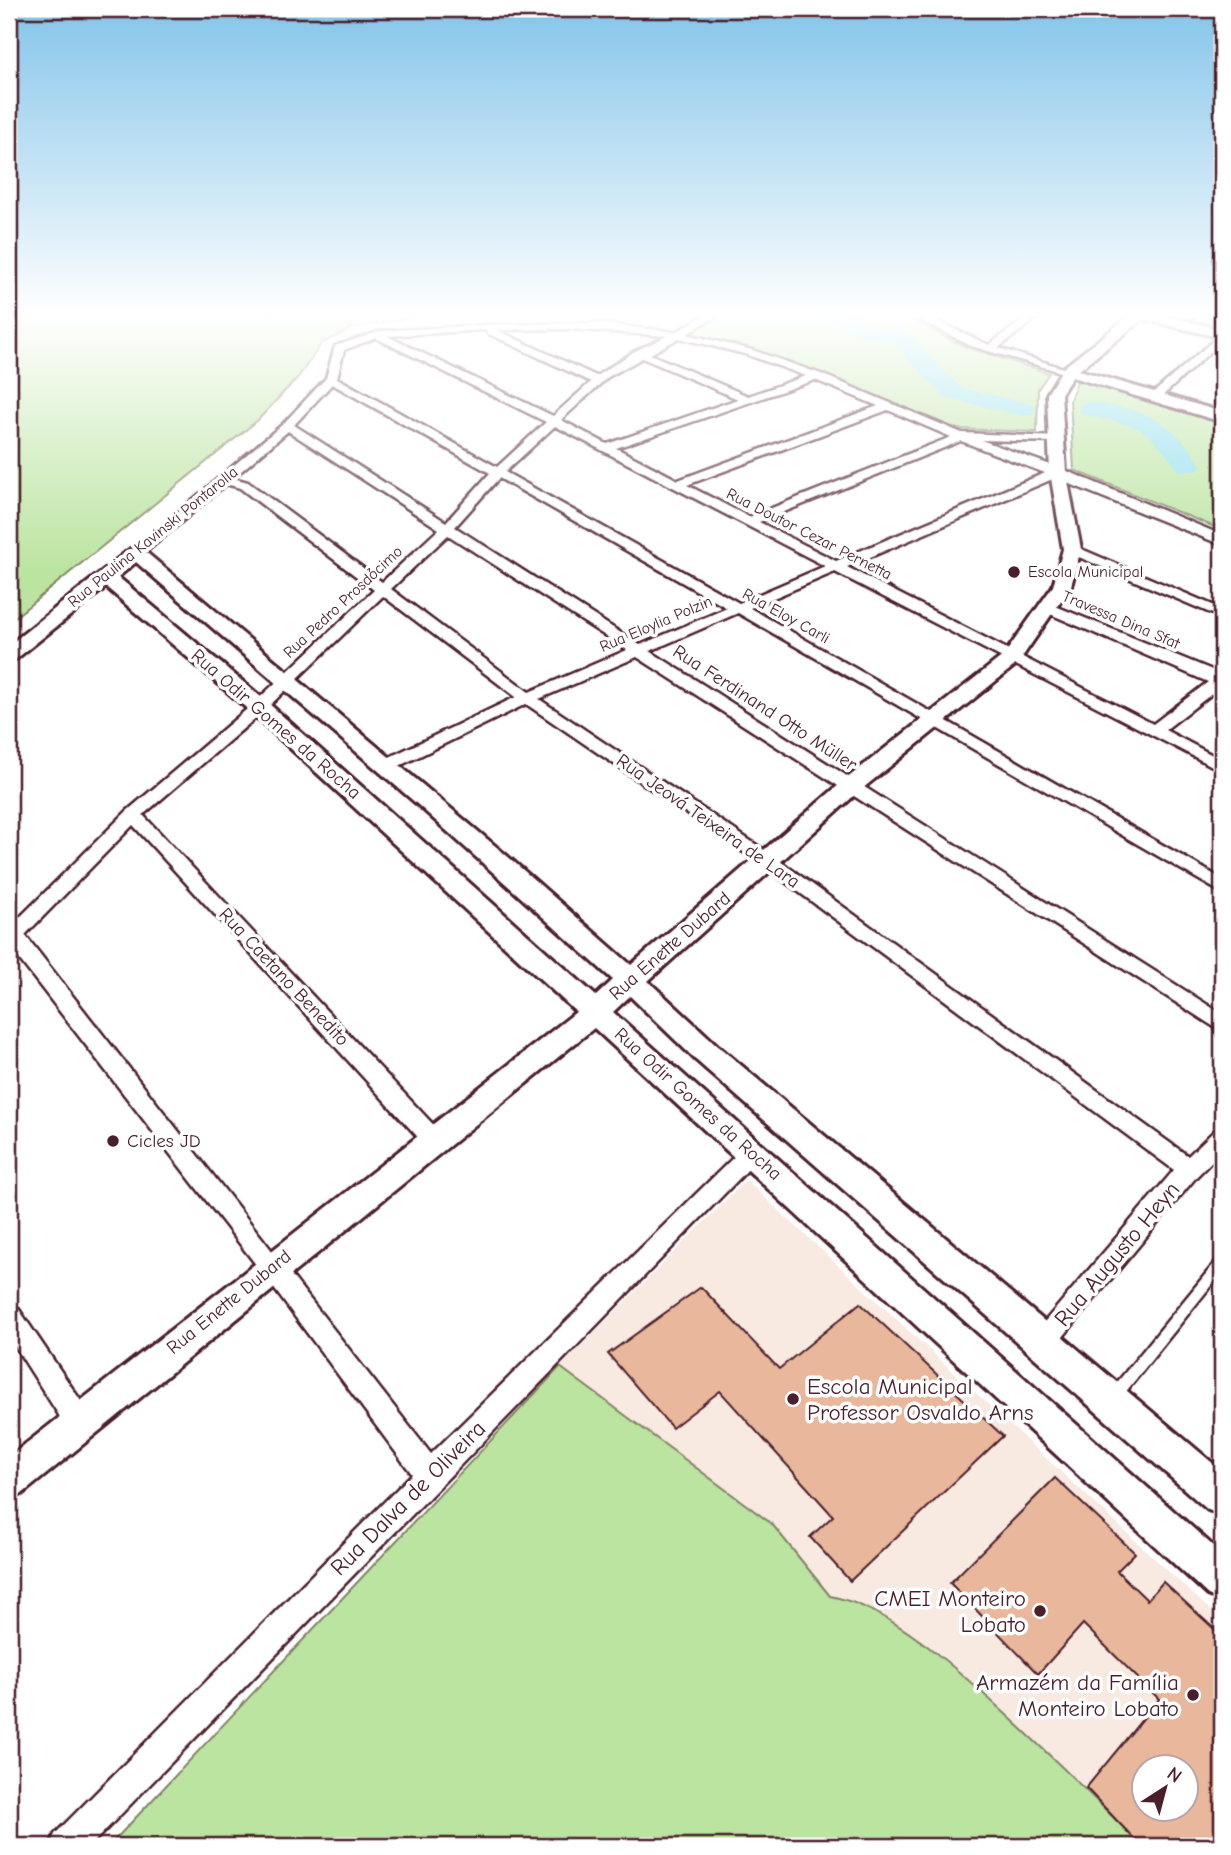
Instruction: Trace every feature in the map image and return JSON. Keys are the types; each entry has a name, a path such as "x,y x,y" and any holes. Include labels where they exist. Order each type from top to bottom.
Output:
{"street":[{"name":"Rua Paulina Kavinski Pontarolla","path":"9,655 287,426 312,400"},
{"name":"Rua Eloy Carli","path":"367,400 936,719 1222,887"},
{"name":"Rua Doutor Cezar Pernetta","path":"510,400 1222,766"},
{"name":"Rua Pedro Prosdócimo","path":"11,937 134,815 259,707 447,528 496,474 578,400"},
{"path":"606,448 740,400"},
{"path":"874,400 1222,540"},
{"name":"Rua Enette Dubard","path":"9,1480 596,1011 849,788 1012,659 1062,586 1072,549 1058,472 1054,400"},
{"path":"1164,400 1222,417"},
{"path":"676,485 889,406"},
{"name":"Rua Ferdinand Otto Müller","path":"287,426 849,788 1222,1024"},
{"path":"748,522 963,436 1056,439"},
{"name":"Rua Eloylia Polzin","path":"387,765 527,698 1058,472"},
{"name":"Rua Jeová Teixeira de Lara","path":"224,479 244,485 380,590 527,698 768,860 1189,1170"},
{"path":"1072,549 1222,614"},
{"name":"Rua Odir Gomes da Rocha","path":"136,553 387,765 631,980 707,1054 1222,1496"},
{"name":"Rua Odir Gomes da Rocha","path":"106,576 259,707 1222,1581"},
{"name":"Travessa Dina Sfat","path":"1048,608 1221,680"},
{"path":"1155,730 1221,680"},
{"name":"Rua Caetano Benedito","path":"134,815 434,1140"},
{"path":"11,937 273,1267 430,1475"},
{"name":"Rua Augusto Heyn","path":"1042,1342 1189,1170 1222,1137"},
{"name":"Rua Dalva de Oliveira","path":"67,1846 430,1475 752,1154"},
{"path":"9,1316 79,1422"}],"lane":[{"path":"1111,1401 1222,1263"}],"shaded area":[{"path":"746,1180 1222,1621 1086,1788 938,1652 851,1600 830,1597 772,1524 560,1367"}],"green space":[{"path":"9,400 277,400 258,420 9,622"},
{"path":"884,400 1038,400 1037,432 957,429"},
{"path":"1070,400 1149,400 1222,421 1222,530 1074,470"},
{"path":"560,1367 772,1524 830,1596 879,1614 926,1645 1044,1750 1141,1846 109,1846"}],"building":[{"path":"701,1287 779,1369 860,1303 1003,1436 850,1581 810,1537 833,1516 720,1391 672,1428 608,1354"},
{"path":"1055,1478 1135,1553 1117,1571 1147,1600 1163,1582 1222,1636 1222,1846 1141,1846 1086,1788 1159,1699 1083,1624 1038,1674 950,1583"}],"waterway":[{"path":"982,400 1024,409"},
{"path":"1090,409 1121,414 1148,423 1170,439 1188,466"}],"place":[{"name":"Escola Municipal","path":"1014,572"},
{"name":"Cicles JD","path":"113,1141"},
{"name":"Escola Municipal Professor Osvaldo Arns","path":"793,1399"},
{"name":"CMEI Monteiro Lobato","path":"1040,1611"},
{"name":"Armazém da Família Monteiro Lobato","path":"1193,1695"}]}
